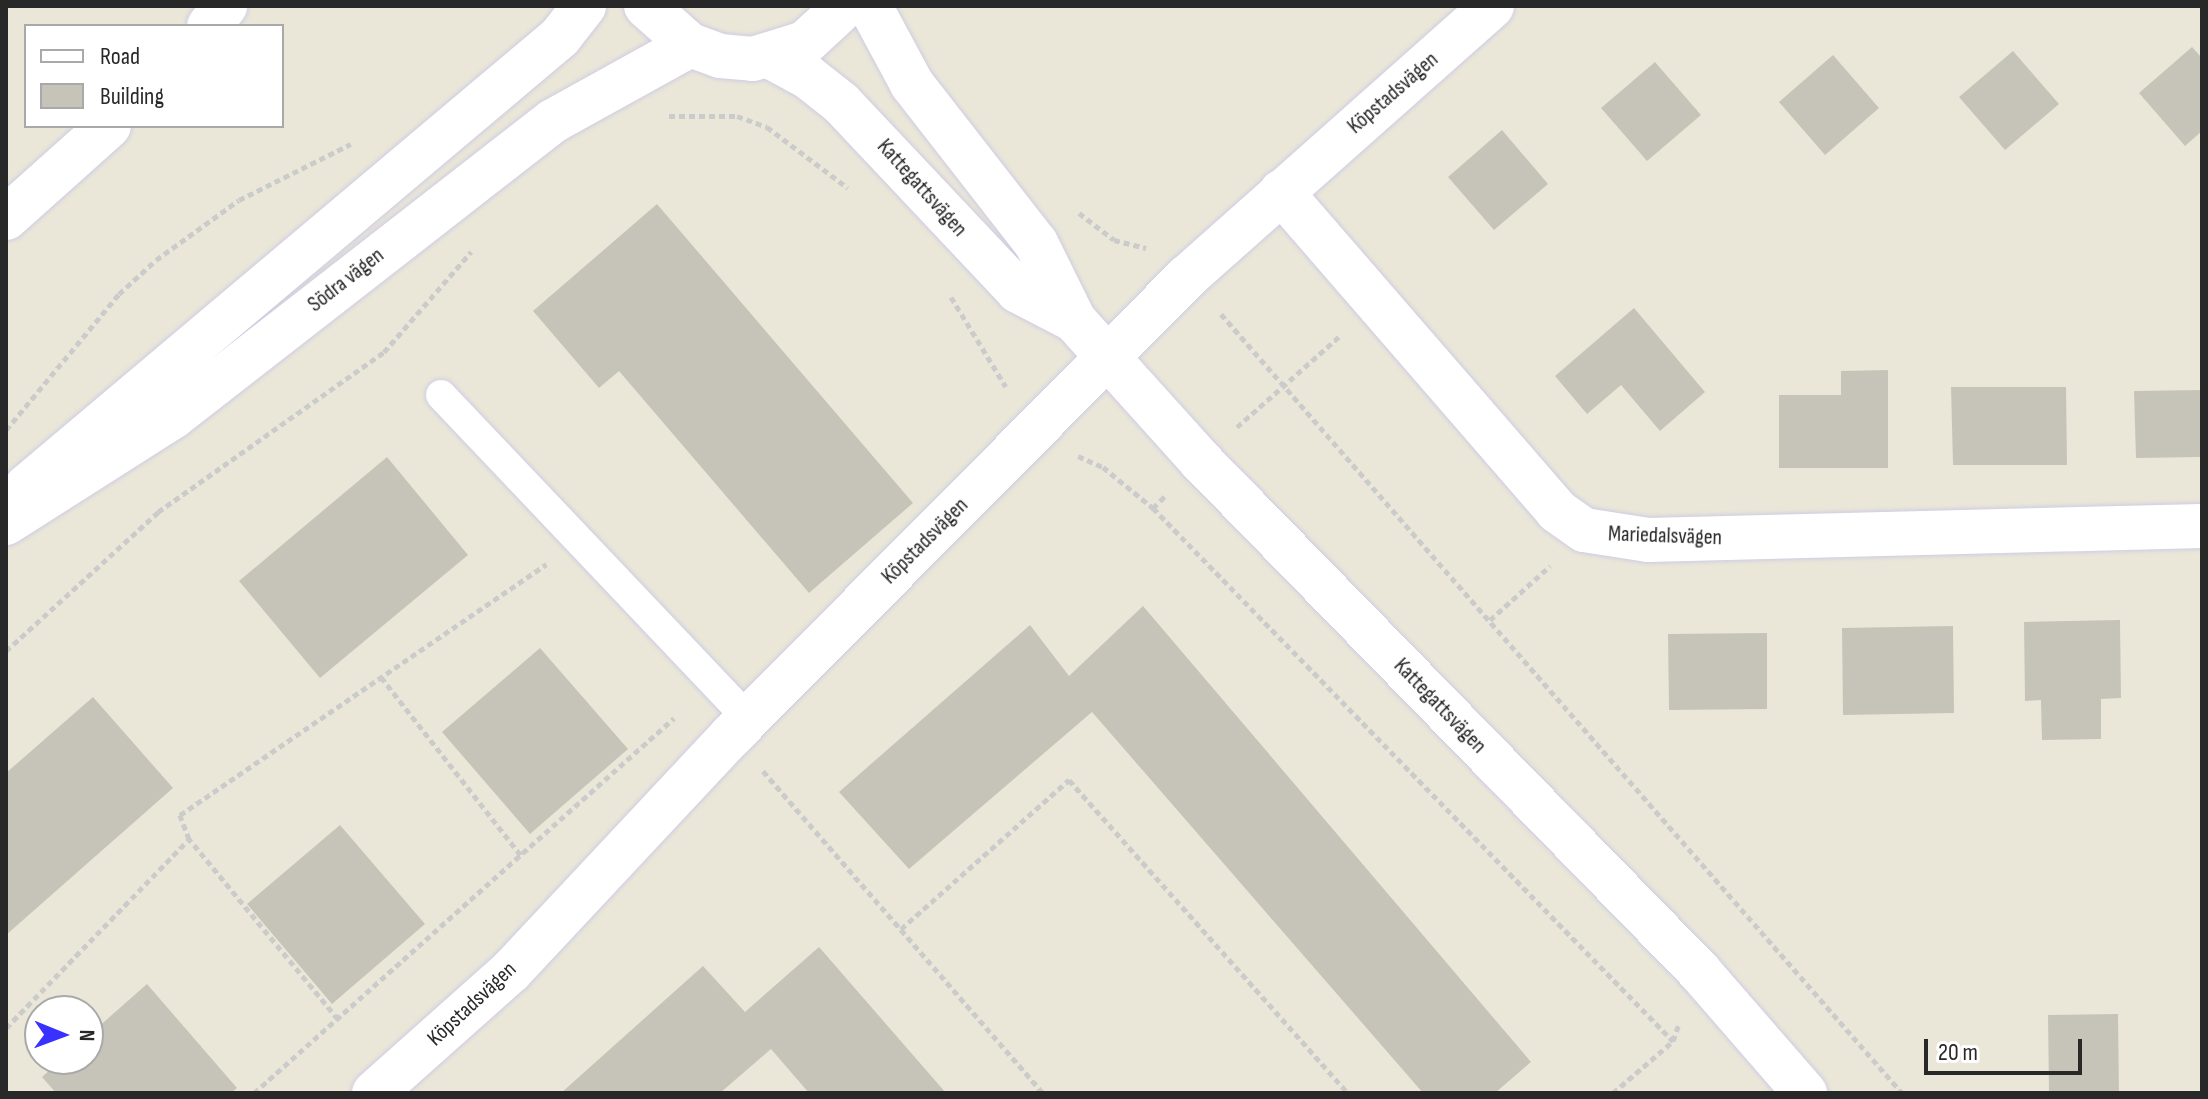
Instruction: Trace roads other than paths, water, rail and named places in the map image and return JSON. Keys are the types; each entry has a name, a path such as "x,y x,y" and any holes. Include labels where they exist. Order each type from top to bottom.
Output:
{"street":[{"path":"211,24 225,6"},
{"path":"6,503 560,37 584,6"},
{"path":"646,6 690,45 728,57 769,56 822,31 845,6"},
{"name":"Kattegattsvägen","path":"870,6 912,84 1036,243 1074,320 1201,461 1699,971 1805,1093"},
{"name":"Köpstadsvägen","path":"374,1093 511,971 740,727 1187,277 1492,6"},
{"name":"Södra vägen","path":"6,523 174,416 553,121 690,45"},
{"name":"Kattegattsvägen","path":"769,56 808,77 841,103 1018,291 1074,320"},
{"path":"6,218 107,128"},
{"name":"Mariedalsvägen","path":"1281,192 1557,511 1584,530 1648,540 2202,526"}],"lane":[{"path":"441,395 714,682 740,727"}]}
